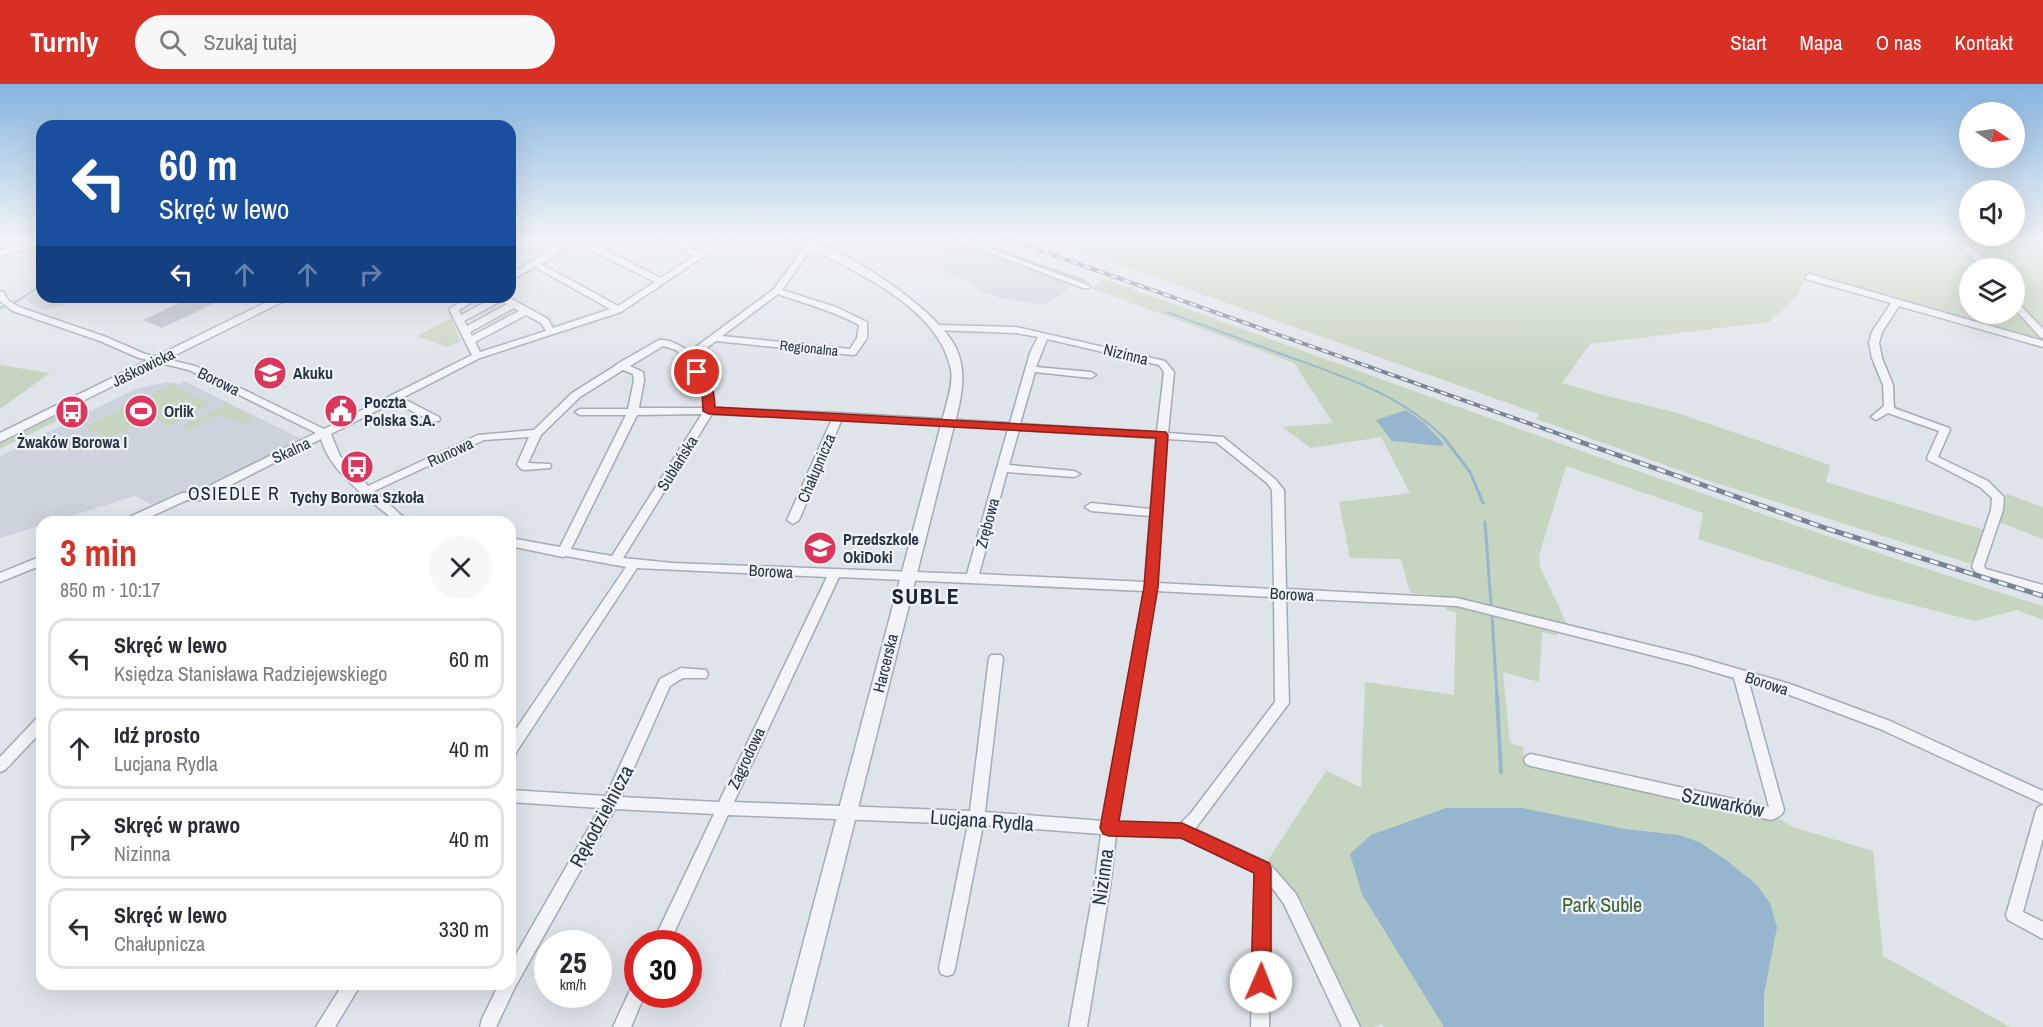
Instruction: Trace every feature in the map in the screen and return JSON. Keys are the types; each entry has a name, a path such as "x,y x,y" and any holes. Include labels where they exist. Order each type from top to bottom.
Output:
{"street":[{"path":"567,282 618,310"},
{"name":"Skalna","path":"142,516 186,496 197,497 477,356 603,317 639,298 660,282"},
{"path":"688,357 777,291 783,282"},
{"name":"Harcerska","path":"792,1027 947,422 957,369 947,342 937,328 896,292 880,282"},
{"path":"1075,282 1086,286"},
{"path":"1827,282 2043,344"},
{"name":"Regionalna","path":"714,338 853,352 862,338 864,324 830,306 777,291"},
{"name":"Borowa","path":"0,294 9,305 157,361 192,368 325,433"},
{"path":"1888,409 1888,385 1874,344 1877,332 1897,302"},
{"name":"Jaśkowicka","path":"0,438 274,303"},
{"path":"464,303 454,309 477,356"},
{"path":"459,320 490,303"},
{"path":"464,331 513,304 545,321 554,331"},
{"path":"470,341 526,311"},
{"path":"2025,315 2043,335"},
{"name":"Nizinna","path":"937,328 1016,330 1044,335 1162,363 1170,375 1162,435 1151,587 1109,828 1102,887 1078,1027"},
{"name":"Zrębowa","path":"972,579 1030,369 1044,335"},
{"path":"546,466 525,467 522,464 537,433 576,395 662,342 679,348 688,357 708,392 709,411 580,412"},
{"path":"563,553 633,412 639,380 638,372 620,366"},
{"path":"1030,369 1091,375"},
{"path":"395,398 435,419"},
{"path":"1876,417 1888,409"},
{"path":"1888,409 1945,430 1932,458 1984,484 1998,497 1997,510 1977,564 1982,572 2043,590"},
{"name":"Chałupnicza","path":"709,411 838,416 1219,439 1271,481 1278,490 1279,593"},
{"name":"Sublańska","path":"615,561 709,411"},
{"name":"Chałupnicza","path":"793,520 838,416"},
{"path":"325,433 326,441 335,458 397,516"},
{"name":"Runowa","path":"368,489 482,437 537,433"},
{"path":"1002,468 1074,474"},
{"path":"1091,507 1156,513"},
{"name":"Borowa","path":"516,543 634,564 1438,600 1479,606 1740,674 1885,725 2043,798"},
{"path":"0,578 36,563"},
{"path":"516,741 634,564"},
{"name":"Zagrodowa","path":"666,930 834,574"},
{"path":"1279,593 1282,703 1196,818 1182,831 1263,868 1276,880 1290,899 1351,1027"},
{"path":"947,968 977,818 996,658"},
{"name":"Rękodzielnicza","path":"516,970 610,804 665,683 681,673 701,674"},
{"name":"Szuwarków","path":"1531,760 1771,814 1778,810 1740,674"},
{"path":"0,766 36,729"},
{"name":"Lucjana Rydla","path":"516,796 610,804 977,818 1182,831"},
{"path":"2043,811 2014,915 2043,931"},
{"path":"1260,1027 1263,868"},
{"path":"324,1027 349,990"},
{"name":"Rękodzielnicza","path":"488,1025 505,990"},
{"path":"622,1027 631,1008"}],"shaded area":[{"path":"968,282 1076,283 1046,305 999,298 978,291"},
{"path":"36,293 36,303 66,303 43,310 26,300"},
{"path":"184,381 304,440 196,490 184,492 154,506 135,496 70,516 36,516 36,527 0,538 0,456 135,389 168,382 180,384"}],"green space":[{"path":"1100,282 1112,282 1689,489 2043,606 2043,620 2017,610 1975,621 1862,592 1698,539 1703,513 1566,466 1539,556 1540,567 1567,624 1444,596 1410,593 1401,559 1350,558 1339,502 1410,493 1381,437 1311,448 1282,427 1333,423 1294,363 1091,288"},
{"path":"1168,282 1805,282 1796,297 1769,322 1590,344 1562,383 1674,412 1830,465 1826,482 1985,530 1971,564 1710,481 1536,419 1539,414"},
{"path":"1829,282 1959,282 1959,319"},
{"path":"2025,282 2043,282 2043,343 1976,324 2025,324"},
{"path":"451,318 461,341 446,347 417,336"},
{"path":"0,365 50,373 0,409"},
{"name":"Orlik","path":"173,384 195,396 108,439 86,426"},
{"path":"197,397 211,404 168,426 154,418"},
{"path":"226,404 254,418 242,425 219,414 188,430 182,427"},
{"path":"64,413 69,415 0,449 0,441"},
{"path":"2007,494 2043,507 2043,539 1998,522"},
{"name":"Park Suble","path":"1445,604 1558,631 1557,636 1542,632 1539,682 1503,672 1510,743 1523,747 1524,759 1771,814 1793,827 1873,851 1883,956 2010,1027 1384,1027 1382,1024 1373,1027 1358,1027 1303,903 1266,863 1326,771 1361,787 1365,682 1454,695 1456,612 1446,610"}],"water":[{"path":"1406,410 1424,423 1444,444 1442,446 1392,441 1376,420"},
{"path":"1446,808 1523,808 1625,829 1679,835 1699,842 1726,860 1756,884 1770,903 1777,927 1764,994 1764,1027 1444,1027 1362,894 1350,854 1371,835"}],"building":[{"path":"179,303 215,303 162,328 143,320"},
{"name":"Przedszkole OkiDoki","path":"812,538 833,538 828,558 807,558"}],"waterway":[{"path":"0,308 17,301 36,289"},
{"path":"1167,312 1371,388 1411,411 1445,439"},
{"path":"1445,439 1470,472 1483,503"},
{"path":"1485,522 1491,604"},
{"path":"1492,616 1497,698"},
{"path":"1497,696 1501,772"}],"railway":[{"path":"1129,282 1576,440"},
{"path":"1572,439 1828,529 2043,596"}],"place":[{"name":"Akuku","path":"270,373"},
{"name":"Orlik","path":"141,411"},
{"name":"Poczta Polska S.A.","path":"341,411"},
{"name":"Żwaków Borowa I","path":"72,412"},
{"name":"Tychy Borowa Szkoła","path":"357,467"},
{"name":"Przedszkole OkiDoki","path":"820,548"}],"district":[{"name":"OSIEDLE R","path":"234,493"},
{"name":"SUBLE","path":"926,596"}],"route":[{"path":"697,372 708,392 709,411 904,419 1162,435 1151,587 1109,828 1182,831 1263,868 1261,982"}]}
